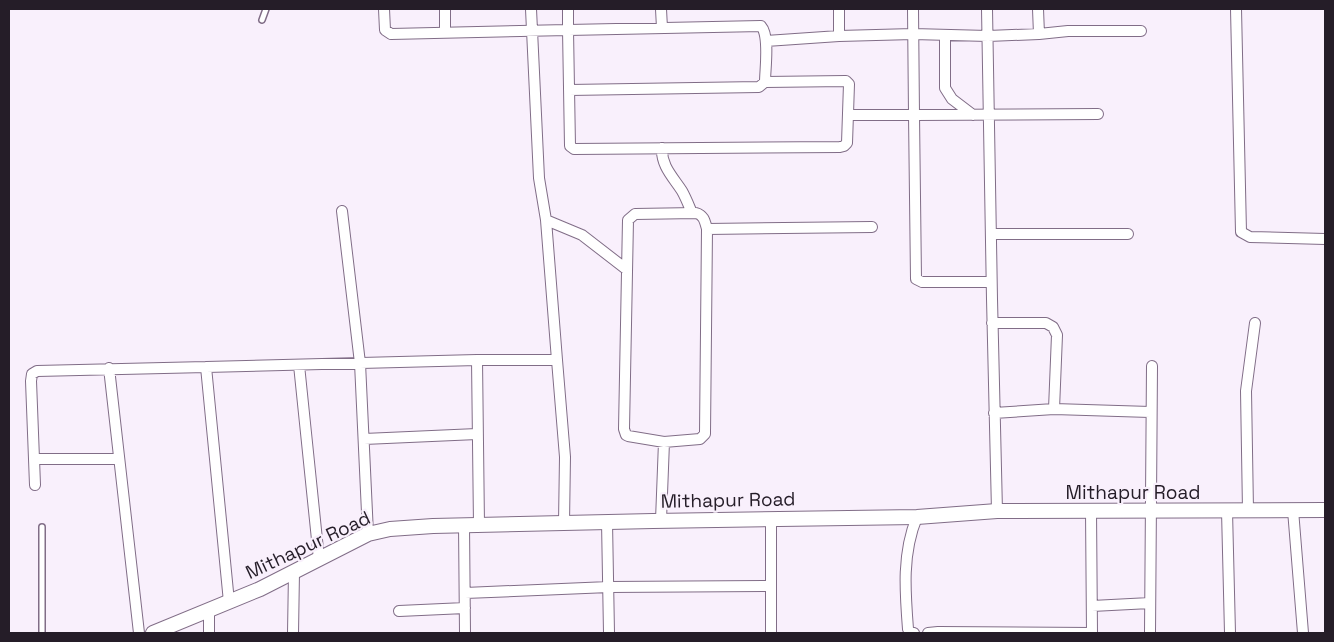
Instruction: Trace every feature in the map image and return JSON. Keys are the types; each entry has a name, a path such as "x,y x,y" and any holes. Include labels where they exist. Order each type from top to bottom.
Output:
{"street":[{"path":"384,9 385,30 388,32 761,26 764,30 766,41 765,82"},
{"path":"445,9 446,32"},
{"path":"531,9 539,178 546,220 565,457 564,523"},
{"path":"568,9 569,90 572,148 840,147 847,143 849,84 846,81 765,82 759,87 569,90"},
{"path":"661,9 662,28"},
{"path":"839,9 839,36"},
{"path":"913,9 916,279 922,282 991,282"},
{"path":"987,9 997,511"},
{"path":"1038,9 1039,34"},
{"path":"1236,9 1242,232 1250,237 1325,239"},
{"path":"766,41 839,36 913,34 988,36 1068,31 1141,31"},
{"path":"945,36 945,88 952,99 973,115"},
{"path":"849,114 1098,114"},
{"path":"662,148 661,156 663,162 682,192 692,213"},
{"path":"342,211 360,363 368,534"},
{"path":"692,213 701,215 707,229 705,434 700,439 664,442 634,438 625,434 626,229 628,220 635,214 692,213"},
{"path":"546,220 582,235 626,269"},
{"path":"707,229 872,227"},
{"path":"991,234 1128,234"},
{"path":"992,323 1046,323 1053,327 1057,335 1054,409"},
{"path":"1248,510 1246,391 1255,324"},
{"path":"477,360 479,525"},
{"path":"36,484 31,381 32,374 37,371 49,369 557,360"},
{"path":"299,365 319,560"},
{"path":"1150,633 1150,412 1152,366"},
{"path":"206,367 229,602"},
{"path":"109,368 139,633"},
{"path":"994,413 1054,409 1150,412"},
{"path":"364,439 477,434"},
{"path":"661,520 664,442"},
{"path":"35,459 119,459"},
{"path":"1293,510 1303,633"},
{"name":"Mithapur Road","path":"153,633 260,590 368,534 390,529 661,520 917,517 997,511 1325,510"},
{"path":"928,633 1092,633 1092,511"},
{"path":"1227,511 1230,633"},
{"path":"914,633 908,629 906,576 907,550 917,517"},
{"path":"771,518 771,633"},
{"path":"607,522 609,633"},
{"path":"464,526 465,633"},
{"path":"293,633 294,572"},
{"path":"465,593 608,587 771,586"},
{"path":"1092,606 1150,603"},
{"path":"399,611 465,608"},
{"path":"209,610 209,633"}],"lane":[{"path":"262,20 266,9"},
{"path":"42,527 42,633"}]}
